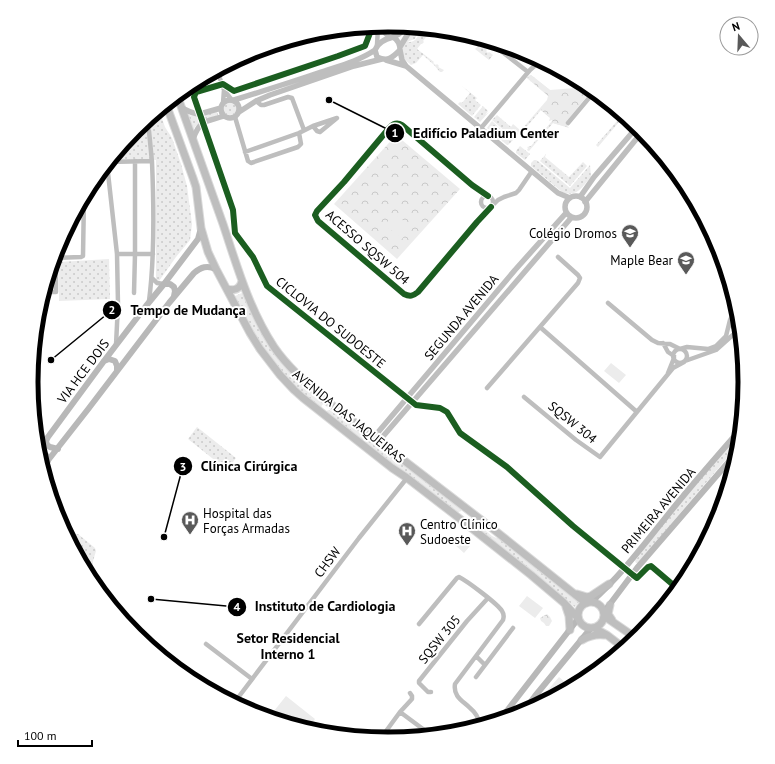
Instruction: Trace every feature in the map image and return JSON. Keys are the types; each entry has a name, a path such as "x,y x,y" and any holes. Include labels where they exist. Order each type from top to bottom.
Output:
{"main road":[{"path":"179,100 193,139"},
{"name":"AVENIDA DAS JAQUEIRAS","path":"168,109 196,187 201,228 208,252 250,333 280,375 294,390 531,575 563,602 578,618"},
{"name":"AVENIDA DAS JAQUEIRAS","path":"193,139 242,281 256,315 274,348 282,358 312,388 332,404 573,593 589,603"},
{"path":"196,187 202,184 209,188"},
{"name":"VIA HCE DOIS","path":"43,443 198,239 201,228"},
{"name":"VIA HCE DOIS","path":"48,461 174,296 194,273 202,267 207,266 216,269"},
{"path":"227,289 237,289 242,281"},
{"path":"164,284 170,284 174,287 174,296"},
{"path":"104,361 109,359 115,361 117,371"},
{"path":"323,413 325,408 332,404"},
{"path":"48,437 46,441 47,445 58,449"},
{"name":"PRIMEIRA AVENIDA","path":"589,603 631,560 733,438"},
{"path":"45,454 48,461"},
{"name":"PRIMEIRA AVENIDA","path":"604,614 637,568 728,462"},
{"path":"455,515 462,512 464,507"},
{"path":"470,527 469,521 471,517 475,515"},
{"path":"631,560 632,564 637,568"},
{"path":"573,593 588,597 592,596 609,584"},
{"path":"563,602 569,616 570,630"},
{"path":"508,710 570,630 578,618 580,608 589,603 599,605 604,614 616,625 630,634"},
{"path":"610,605 608,614 616,625"},
{"path":"532,700 592,628 601,624 604,614"},
{"path":"578,618 584,626 607,635 619,644"},
{"path":"582,640 594,635 607,635"},
{"path":"524,689 531,691 535,696"}],"street":[{"path":"377,32 377,57 406,66"},
{"path":"384,32 398,42 402,60 406,66 558,192 570,198"},
{"path":"182,108 200,114 222,105 228,100 270,89 355,60 367,55 381,41 401,33"},
{"path":"193,139 197,128 203,123 224,116 229,118 237,115 256,101 270,95 354,66 391,58 400,49 409,33"},
{"path":"502,52 528,72"},
{"path":"481,128 535,65"},
{"path":"219,76 224,90 232,100 238,103 239,106 237,115 248,161 252,162 298,147 301,144 299,133"},
{"path":"224,90 222,105 222,114 224,116"},
{"path":"256,101 261,105 264,105 288,97 292,98 304,130"},
{"path":"568,124 590,97"},
{"name":"ACESSO SQSW 504","path":"489,196 474,186 402,125 396,123 390,127 315,215 318,221 404,294 411,296 418,292 477,222 498,200 516,193 532,171"},
{"path":"245,152 299,133 313,126"},
{"path":"149,302 153,254 152,161 150,131"},
{"path":"580,197 594,177 632,132"},
{"path":"585,202 638,138"},
{"path":"115,163 152,161"},
{"path":"134,293 135,162"},
{"path":"108,172 117,254 118,321 116,345"},
{"name":"ACESSO SQSW 504","path":"474,186 481,202 481,213 477,222"},
{"path":"489,196 493,200 493,206 490,208 485,208 482,206 481,202 484,197 489,196 513,192 522,186"},
{"path":"558,192 566,213 571,218 577,218 584,215 587,207 585,202 580,197 575,196 567,200 564,206"},
{"path":"60,258 83,256 84,207"},
{"name":"SEGUNDA AVENIDA","path":"376,439 514,270 566,213"},
{"name":"SEGUNDA AVENIDA","path":"376,439 571,218"},
{"path":"117,254 153,254"},
{"path":"487,388 579,280 576,272 558,257"},
{"path":"49,292 56,292 55,271"},
{"path":"152,278 157,283 164,284"},
{"path":"608,303 652,340 658,343 670,344 684,350 687,354 686,359 684,361 677,362 663,344"},
{"path":"674,357 676,350 687,347 708,349 716,346 726,336 731,316"},
{"path":"730,320 733,327"},
{"path":"118,321 120,328 128,330"},
{"path":"540,327 637,412"},
{"name":"SQSW 304","path":"524,397 576,440 600,457 673,368 684,361 716,350 735,333"},
{"name":"SQSW 304","path":"667,376 674,357"},
{"name":"CHSW","path":"238,698 359,538 407,478"},
{"name":"SQSW 305","path":"419,624 458,577 488,598 502,610 503,620 455,684 454,688 457,697 472,709 479,720"},
{"name":"SQSW 305","path":"431,692 428,692 419,683 419,681 467,621 488,598"},
{"path":"476,676 513,628"},
{"path":"206,644 252,679"},
{"path":"476,656 485,665"},
{"path":"385,732 412,699 410,693"},
{"path":"400,712 424,730"}],"green space":[{"path":"411,33 417,34 415,39 408,42 412,42 416,39 419,34 428,35 429,36 426,37 423,41 424,42 417,49 434,62 433,63 436,65 437,64 439,66 438,67 444,70 440,72 423,55 416,63 411,65 406,61 402,50"},
{"path":"480,44 481,45 488,53 489,52 493,55 489,60 475,49"},
{"path":"531,75 551,90 555,103 549,117 541,110 523,131 521,130 547,100 548,96 527,78"},
{"path":"531,75 550,90 577,88 588,95 566,122 566,125 569,128 553,123 552,120 549,121 550,118 541,110 551,98 527,78"},
{"path":"462,86 477,98 475,100 481,105 472,116 458,104 460,102 462,103 470,93"},
{"path":"227,101 233,101 237,105 237,111 233,115 227,115 223,111 223,105"},
{"path":"483,106 488,111 485,115 489,112 480,122 474,117"},
{"path":"217,110 218,115 200,122 193,131 187,114 198,116"},
{"path":"497,115 511,127 513,124 520,130 514,139 492,120"},
{"path":"161,116 165,127 172,138 181,164 187,186 192,224 190,240 159,281 156,280 156,160 117,160 124,151"},
{"path":"492,121 513,140 508,145 487,128"},
{"path":"552,121 565,122 569,128 553,123 529,151 527,150 527,147 531,146"},
{"path":"617,121 619,122 598,147 596,145"},
{"path":"396,135 460,189 397,259 334,204"},
{"path":"520,146 530,154 525,160 516,153"},
{"path":"546,154 545,157 569,177 583,162 587,166 570,186 540,161"},
{"path":"534,160 539,162 570,188 590,165 591,177 582,188 575,193 572,194 562,192 531,166 531,163"},
{"path":"394,213 411,227 402,239 385,225"},
{"path":"109,259 110,299 59,301 59,262"},
{"path":"244,292 262,333 325,403 321,408 288,380 260,346 233,297"},
{"path":"611,363 626,375 619,383 604,371"},
{"path":"328,410 363,432 461,508 461,511 457,512 430,493 326,412"},
{"path":"197,427 236,458 227,470 188,439"},
{"path":"733,442 730,454 638,563 636,563 635,561 661,526"},
{"path":"472,522 475,522 492,536 503,541 580,601 575,607 482,534 471,524"},
{"path":"78,534 95,548 96,551 93,561 93,571 84,557 74,536"},
{"path":"458,536 470,546 464,553 453,543"},
{"path":"527,596 543,608 535,618 519,606"},
{"path":"547,614 552,621 549,626 546,626 540,618"},
{"path":"559,677 565,682 547,693 546,692"},
{"path":"286,696 315,719 312,723 273,712"}],"cycle path":[{"name":"CICLOVIA DO SUDOESTE","path":"370,33 365,46 338,56 234,91 223,84 196,92 194,97 233,210 235,233 253,257 267,286 416,405 440,408 447,412 460,433 507,467 573,526 637,578 651,566 673,585"},
{"path":"488,196 472,185 402,125 396,123 390,127 315,215 318,221 404,294 410,296 418,292 491,207"}],"place":[{"name":"Edifício Paladium Center","path":"329,100"},
{"name":"Colégio Dromos","path":"630,248"},
{"name":"Maple Bear","path":"686,275"},
{"name":"Tempo de Mudança","path":"51,360"},
{"name":"Hospital das Forças Armadas","path":"190,535"},
{"name":"Clínica Cirúrgica","path":"164,537"},
{"name":"Centro Clínico Sudoeste","path":"407,546"},
{"name":"Instituto de Cardiologia","path":"151,599"}],"district":[{"name":"Setor Residencial Interno 1","path":"288,646"}]}
